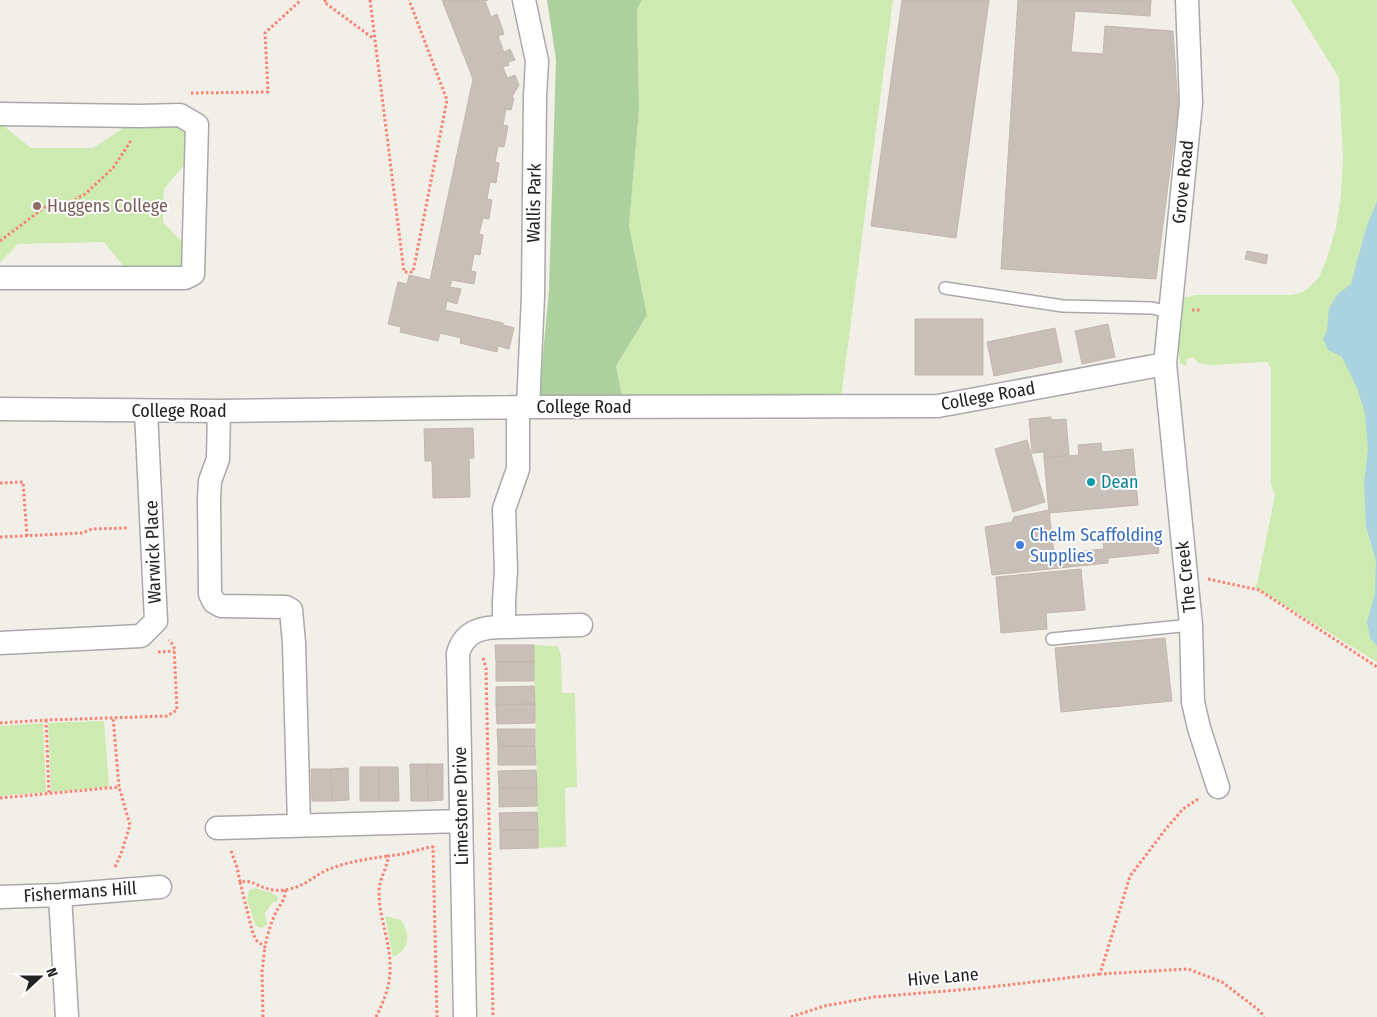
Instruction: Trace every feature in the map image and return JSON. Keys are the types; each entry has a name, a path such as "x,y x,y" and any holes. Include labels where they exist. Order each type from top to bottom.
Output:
{"street":[{"name":"Wallis Park","path":"504,627 506,571 504,509 518,469 533,296 537,61 524,0"},
{"name":"Grove Road","path":"1165,364 1191,103 1187,0"},
{"path":"0,114 180,115 197,125 193,274 185,278 0,278"},
{"name":"College Road","path":"0,409 219,411 523,407 938,406 1165,364"},
{"name":"The Creek","path":"1165,364 1191,625 1193,702 1199,728 1218,786"},
{"name":"Warwick Place","path":"0,643 141,636 156,621 146,411"},
{"path":"219,411 218,459 210,483 210,594 214,602 220,606 286,607 291,610 294,643 299,825"},
{"name":"Limestone Drive","path":"465,1017 458,653 467,637 474,632 489,627 581,625"},
{"path":"222,828 462,822"},
{"name":"Fishermans Hill","path":"0,897 60,896 160,887"},
{"path":"60,896 67,1017"}],"lane":[{"path":"945,288 1063,306 1152,308 1169,312"},
{"path":"1052,639 1191,625"}],"path":[{"path":"189,93 268,92 265,32 301,0"},
{"path":"326,0 324,2 375,39"},
{"path":"370,0 404,272 413,272 447,100 409,0"},
{"path":"0,241 53,201 65,205 85,194 113,168 138,130 140,116"},
{"path":"0,483 23,482 27,536"},
{"path":"0,538 82,533 92,529 152,527"},
{"path":"1186,573 1259,590 1377,667"},
{"path":"0,723 167,716 177,710 174,646 156,621"},
{"path":"482,655 486,668 493,1017"},
{"path":"102,892 102,875 114,869 130,825 119,788 114,717"},
{"path":"46,720 49,793"},
{"path":"1100,974 1130,876 1183,809 1218,786"},
{"path":"0,798 119,788"},
{"path":"222,828 237,867 253,934 265,947"},
{"path":"240,882 252,881 268,889 285,890 296,888 335,867 356,861 433,847 437,1017"},
{"path":"376,1017 387,992 390,966 379,897 379,882 388,861 388,856"},
{"path":"263,1017 262,972 265,947 270,927 285,896 285,890"},
{"name":"Hive Lane","path":"791,1017 824,1006 874,997 982,988 1100,974 1188,969 1222,982 1249,1002 1264,1017"}],"green space":[{"path":"547,0 642,0 637,9 639,109 629,226 647,315 616,366 622,396 539,396 549,290 556,60"},
{"path":"642,0 893,0 841,398 622,396 616,366 647,315 629,226 639,109 637,9"},
{"path":"1291,0 1377,0 1377,662 1255,587 1275,495 1271,485 1271,368 1267,362 1209,365 1198,363 1194,357 1187,359 1186,366 1180,363 1178,344 1180,298 1197,295 1292,295 1309,288 1319,277 1326,261 1336,228 1341,195 1343,158 1339,78"},
{"path":"0,123 31,148 93,148 128,125 174,123 183,128 189,136 191,162 184,165 164,189 163,222 189,249 187,261 174,271 125,268 104,242 18,244 0,262"},
{"path":"534,645 558,646 561,656 562,693 575,693 577,787 565,788 566,847 538,848"},
{"path":"104,721 109,787 51,792 48,723"},
{"path":"43,723 46,792 0,796 0,726"},
{"path":"255,888 272,893 278,897 277,902 273,902 265,913 267,924 262,928 256,926 247,900 249,890"},
{"path":"385,916 401,920 406,930 407,941 405,946 402,951 393,957"}],"water":[{"path":"1377,201 1377,646 1370,638 1367,622 1375,593 1376,561 1366,526 1364,482 1368,449 1365,413 1357,388 1342,357 1328,350 1323,339 1327,331 1329,308 1337,295 1351,284 1366,228"}],"building":[{"path":"442,0 488,0 485,1 491,17 497,14 504,34 498,36 504,52 510,49 515,60 508,62 509,65 503,67 507,78 515,75 519,85 512,97 514,98 511,110 506,109 503,125 508,126 504,147 498,146 495,162 499,163 496,183 490,182 487,199 492,200 489,219 483,218 479,234 483,235 480,255 474,254 471,271 476,272 474,284 452,280 450,287 461,289 457,304 447,301 445,310 503,323 503,325 514,328 509,349 498,346 497,352 460,343 461,338 440,333 438,341 400,332 401,327 388,324 398,282 407,284 409,275 430,280 473,79"},
{"path":"902,0 989,0 956,238 871,226"},
{"path":"1018,0 1151,0 1150,16 1075,11 1071,52 1103,54 1105,26 1173,31 1178,108 1156,279 1001,269"},
{"path":"1247,251 1268,255 1266,264 1245,259"},
{"path":"915,319 983,319 983,375 915,375"},
{"path":"1108,324 1115,357 1082,364 1075,331"},
{"path":"1055,328 1062,362 994,376 987,342"},
{"path":"1051,417 1051,420 1066,419 1069,455 1044,458 1044,452 1032,453 1029,419"},
{"path":"473,428 474,458 469,458 470,497 433,498 432,461 425,461 424,429"},
{"path":"1027,440 1045,502 1013,512 995,449"},
{"name":"Dean","path":"1101,443 1102,452 1133,449 1138,505 1049,513 1044,458 1079,455 1078,445"},
{"name":"Chelm Scaffolding Supplies","path":"1049,510 1054,554 1104,549 1103,541 1157,536 1159,553 1108,558 1108,563 992,575 985,527 1012,522 1014,517"},
{"path":"1081,569 1085,610 1046,613 1047,629 1001,633 996,577"},
{"path":"1165,638 1172,701 1061,712 1055,648"},
{"path":"495,645 534,645 534,662 496,662"},
{"path":"496,662 534,662 534,681 496,681"},
{"path":"534,686 535,704 496,705 496,687"},
{"path":"535,704 535,723 497,724 496,705"},
{"path":"497,729 535,729 535,746 498,746"},
{"path":"498,746 535,746 536,765 498,765"},
{"path":"410,764 427,764 428,801 411,801"},
{"path":"427,764 443,764 443,800 428,801"},
{"path":"360,767 379,767 379,801 360,801"},
{"path":"379,767 398,767 399,801 379,801"},
{"path":"348,768 349,800 332,801 331,769"},
{"path":"311,769 331,769 332,801 312,801"},
{"path":"536,770 537,788 499,788 498,771"},
{"path":"499,788 537,788 537,806 499,807"},
{"path":"537,812 538,830 500,830 499,813"},
{"path":"500,830 538,830 538,848 500,849"}],"place":[{"name":"Huggens College","path":"37,206"},
{"name":"Dean","path":"1091,482"},
{"name":"Chelm Scaffolding Supplies","path":"1020,545"}]}
